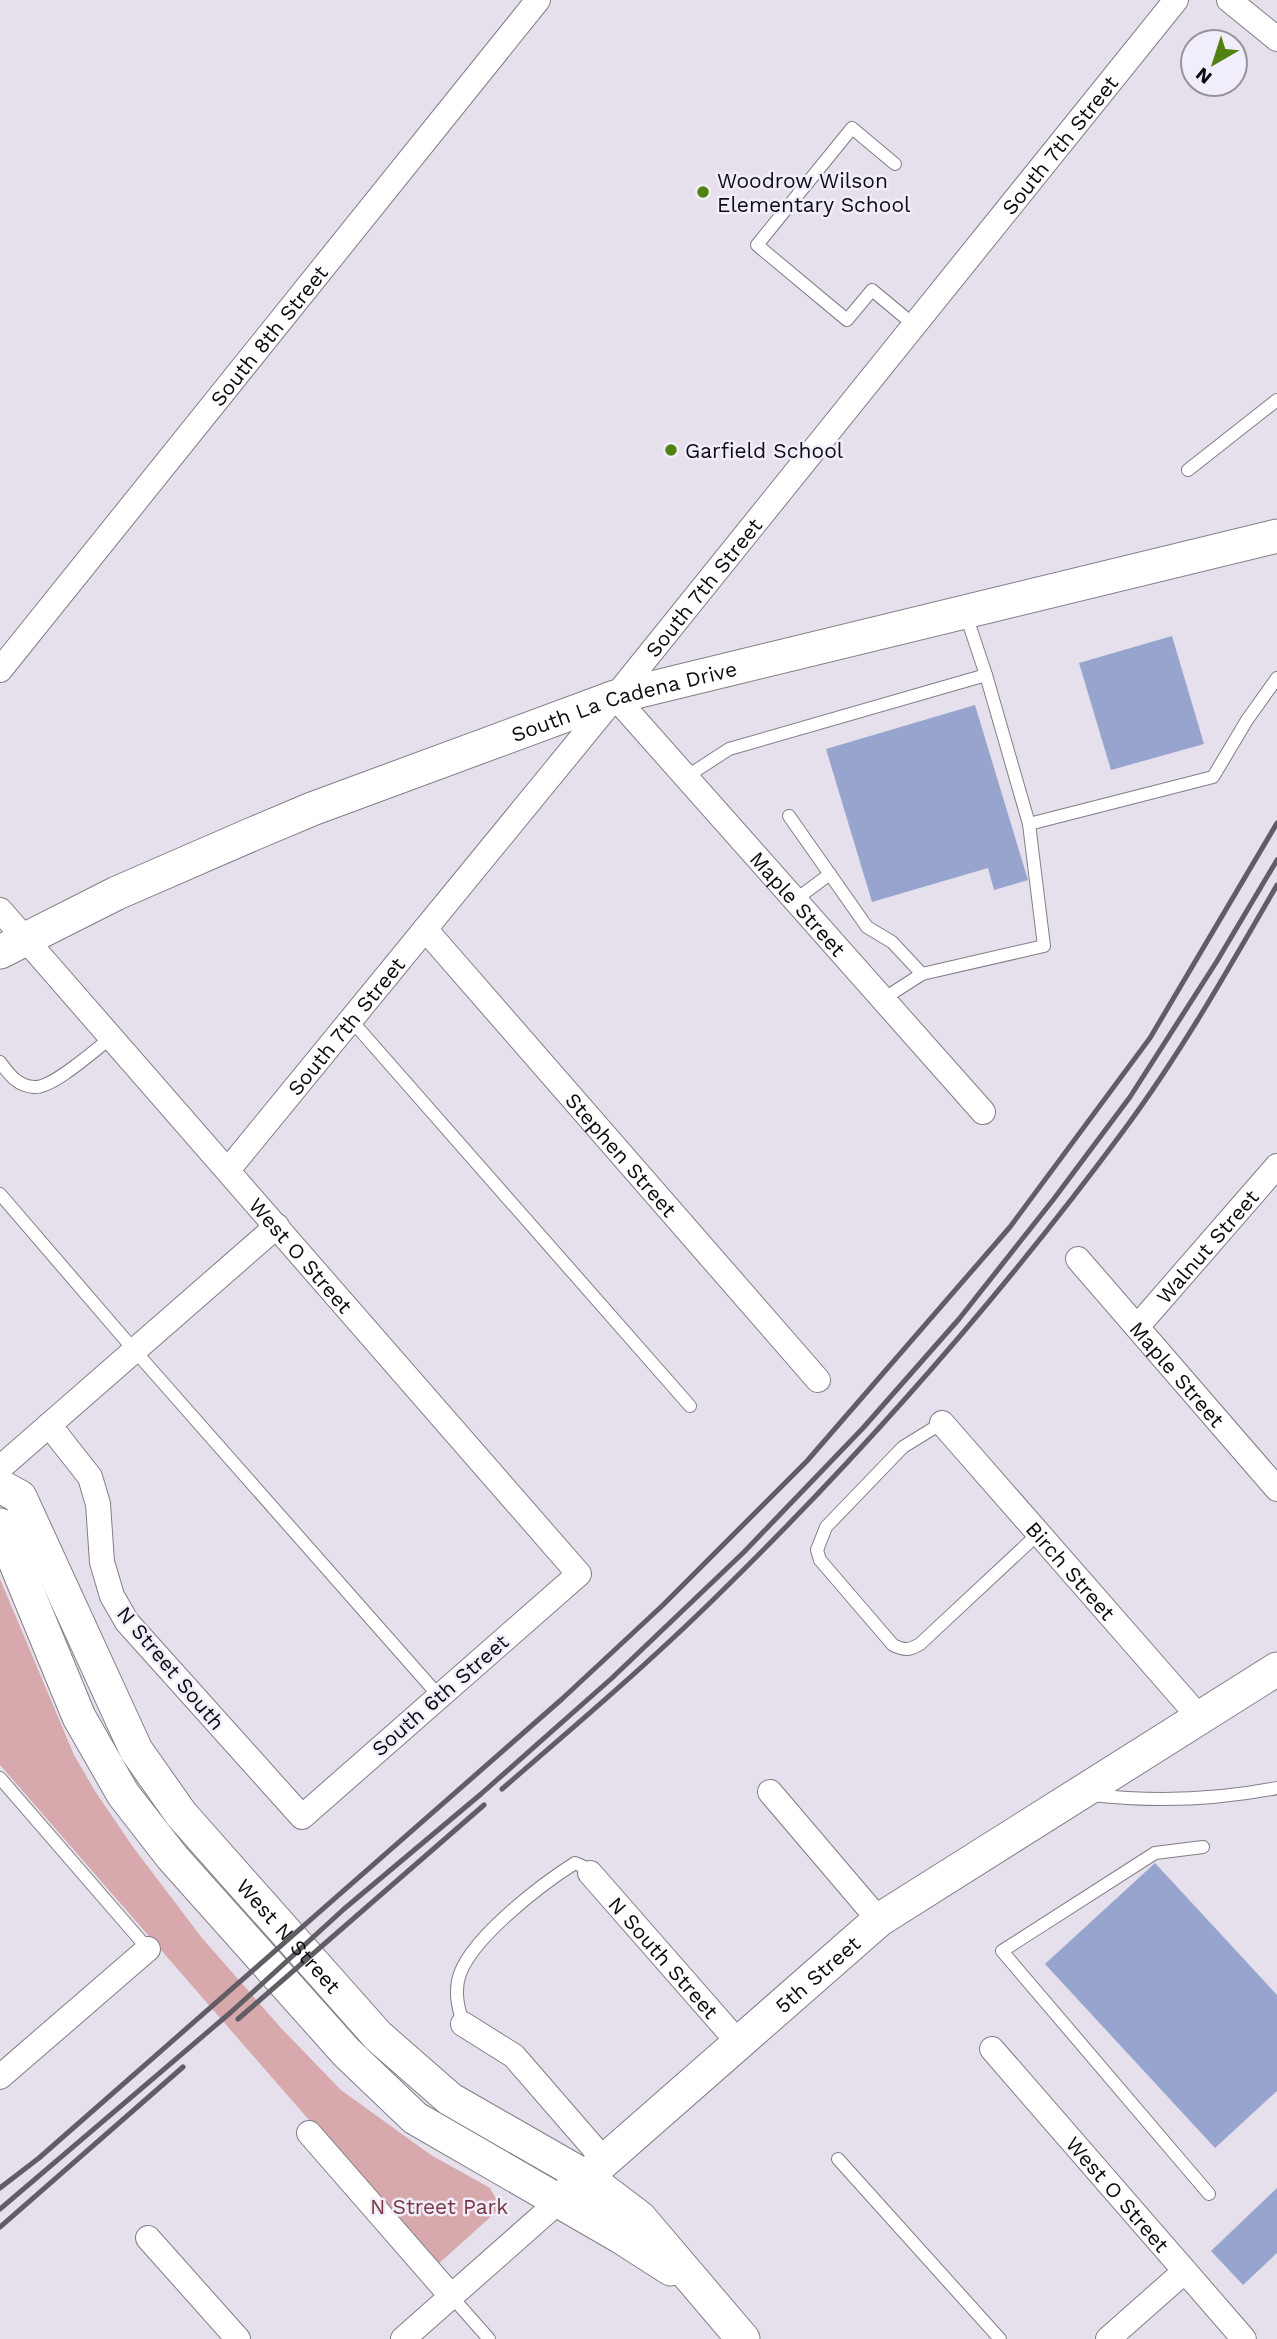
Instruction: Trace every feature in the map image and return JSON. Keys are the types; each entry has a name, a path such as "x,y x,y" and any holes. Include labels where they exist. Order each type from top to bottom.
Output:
{"street":[{"name":"South 8th Street","path":"0,670 538,0"},
{"name":"South 7th Street","path":"228,1170 615,696 1175,0"},
{"path":"1229,0 1277,39"},
{"name":"South La Cadena Drive","path":"12,945 164,871 312,809 615,696 1277,536"},
{"name":"Maple Street","path":"615,696 983,1112"},
{"name":"West O Street","path":"0,909 12,945 112,1038 579,1574"},
{"name":"Stephen Street","path":"425,929 818,1380"},
{"name":"Walnut Street","path":"1137,1327 1277,1166"},
{"path":"0,1468 277,1226"},
{"name":"Maple Street","path":"1078,1259 1277,1489"},
{"name":"Birch Street","path":"942,1423 1200,1717"},
{"name":"N Street South","path":"49,1425 90,1477 98,1504 102,1562 112,1596 127,1622 302,1817"},
{"name":"West N Street","path":"0,1486 20,1497 136,1750 181,1814 378,2036 450,2099 595,2169 743,2339"},
{"name":"West N Street","path":"0,1525 79,1717 123,1794 172,1857 346,2052 415,2118 621,2237 696,2285"},
{"name":"South 6th Street","path":"302,1817 579,1574"},
{"name":"5th Street","path":"403,2339 879,1920 1277,1669"},
{"path":"770,1792 879,1920"},
{"name":"N South Street","path":"590,1873 738,2042"},
{"path":"1,2073 148,1948"},
{"path":"463,2024 514,2056 595,2169"},
{"name":"West O Street","path":"992,2049 1244,2339"},
{"path":"309,2133 452,2297"},
{"path":"148,2238 238,2339"},
{"path":"1108,2339 1185,2271"}],"lane":[{"path":"895,164 852,128 757,245 848,320 872,290 914,325"},
{"path":"1188,470 1277,400"},
{"path":"883,999 922,974 1044,946 1029,824 965,611"},
{"path":"686,777 729,749 986,676"},
{"path":"1029,824 1213,777 1247,720 1277,678"},
{"path":"789,816 867,927 892,942 922,974"},
{"path":"795,900 830,874"},
{"path":"351,1020 690,1406"},
{"path":"0,1062 12,1078 36,1088 51,1083 112,1038"},
{"path":"0,1194 439,1696"},
{"path":"942,1423 903,1447 826,1527 817,1550 820,1560 844,1588 894,1644 902,1650 911,1650 1039,1532"},
{"path":"0,1778 148,1948"},
{"path":"1077,1793 1137,1800 1225,1796 1277,1788"},
{"path":"1203,1847 1154,1853 1002,1951 1209,2194"},
{"path":"463,2024 456,1996 458,1978 467,1958 488,1934 559,1873 575,1863 590,1873"},
{"path":"838,2159 1000,2339"},
{"path":"452,2297 489,2339"}],"green space":[{"name":"N Street Park","path":"0,1579 74,1755 133,1847 202,1938 281,2028 341,2090 431,2155 490,2188 497,2200 496,2212 436,2266 0,1765"}],"building":[{"path":"1172,636 1204,744 1111,770 1079,663"},
{"path":"975,705 1028,880 994,890 988,868 872,902 826,749"},
{"path":"1155,1863 1277,1995 1277,2091 1215,2148 1045,1964"},
{"path":"1277,2188 1277,2253 1243,2285 1211,2251"}],"railway":[{"path":"0,2188 39,2158 562,1699 663,1605 807,1461 1010,1227 1150,1038 1277,823"},
{"path":"0,2209 230,2013 344,1909 481,1794 612,1678 744,1552 863,1428 959,1319 1130,1097 1217,961 1277,860"},
{"path":"502,1789 638,1670 717,1596 825,1486 930,1371 1029,1253 1145,1101 1204,1010 1277,885"},
{"path":"238,2019 484,1805"},
{"path":"0,2227 183,2067"}],"place":[{"name":"Woodrow Wilson Elementary School","path":"703,192"},
{"name":"Garfield School","path":"671,450"}]}
